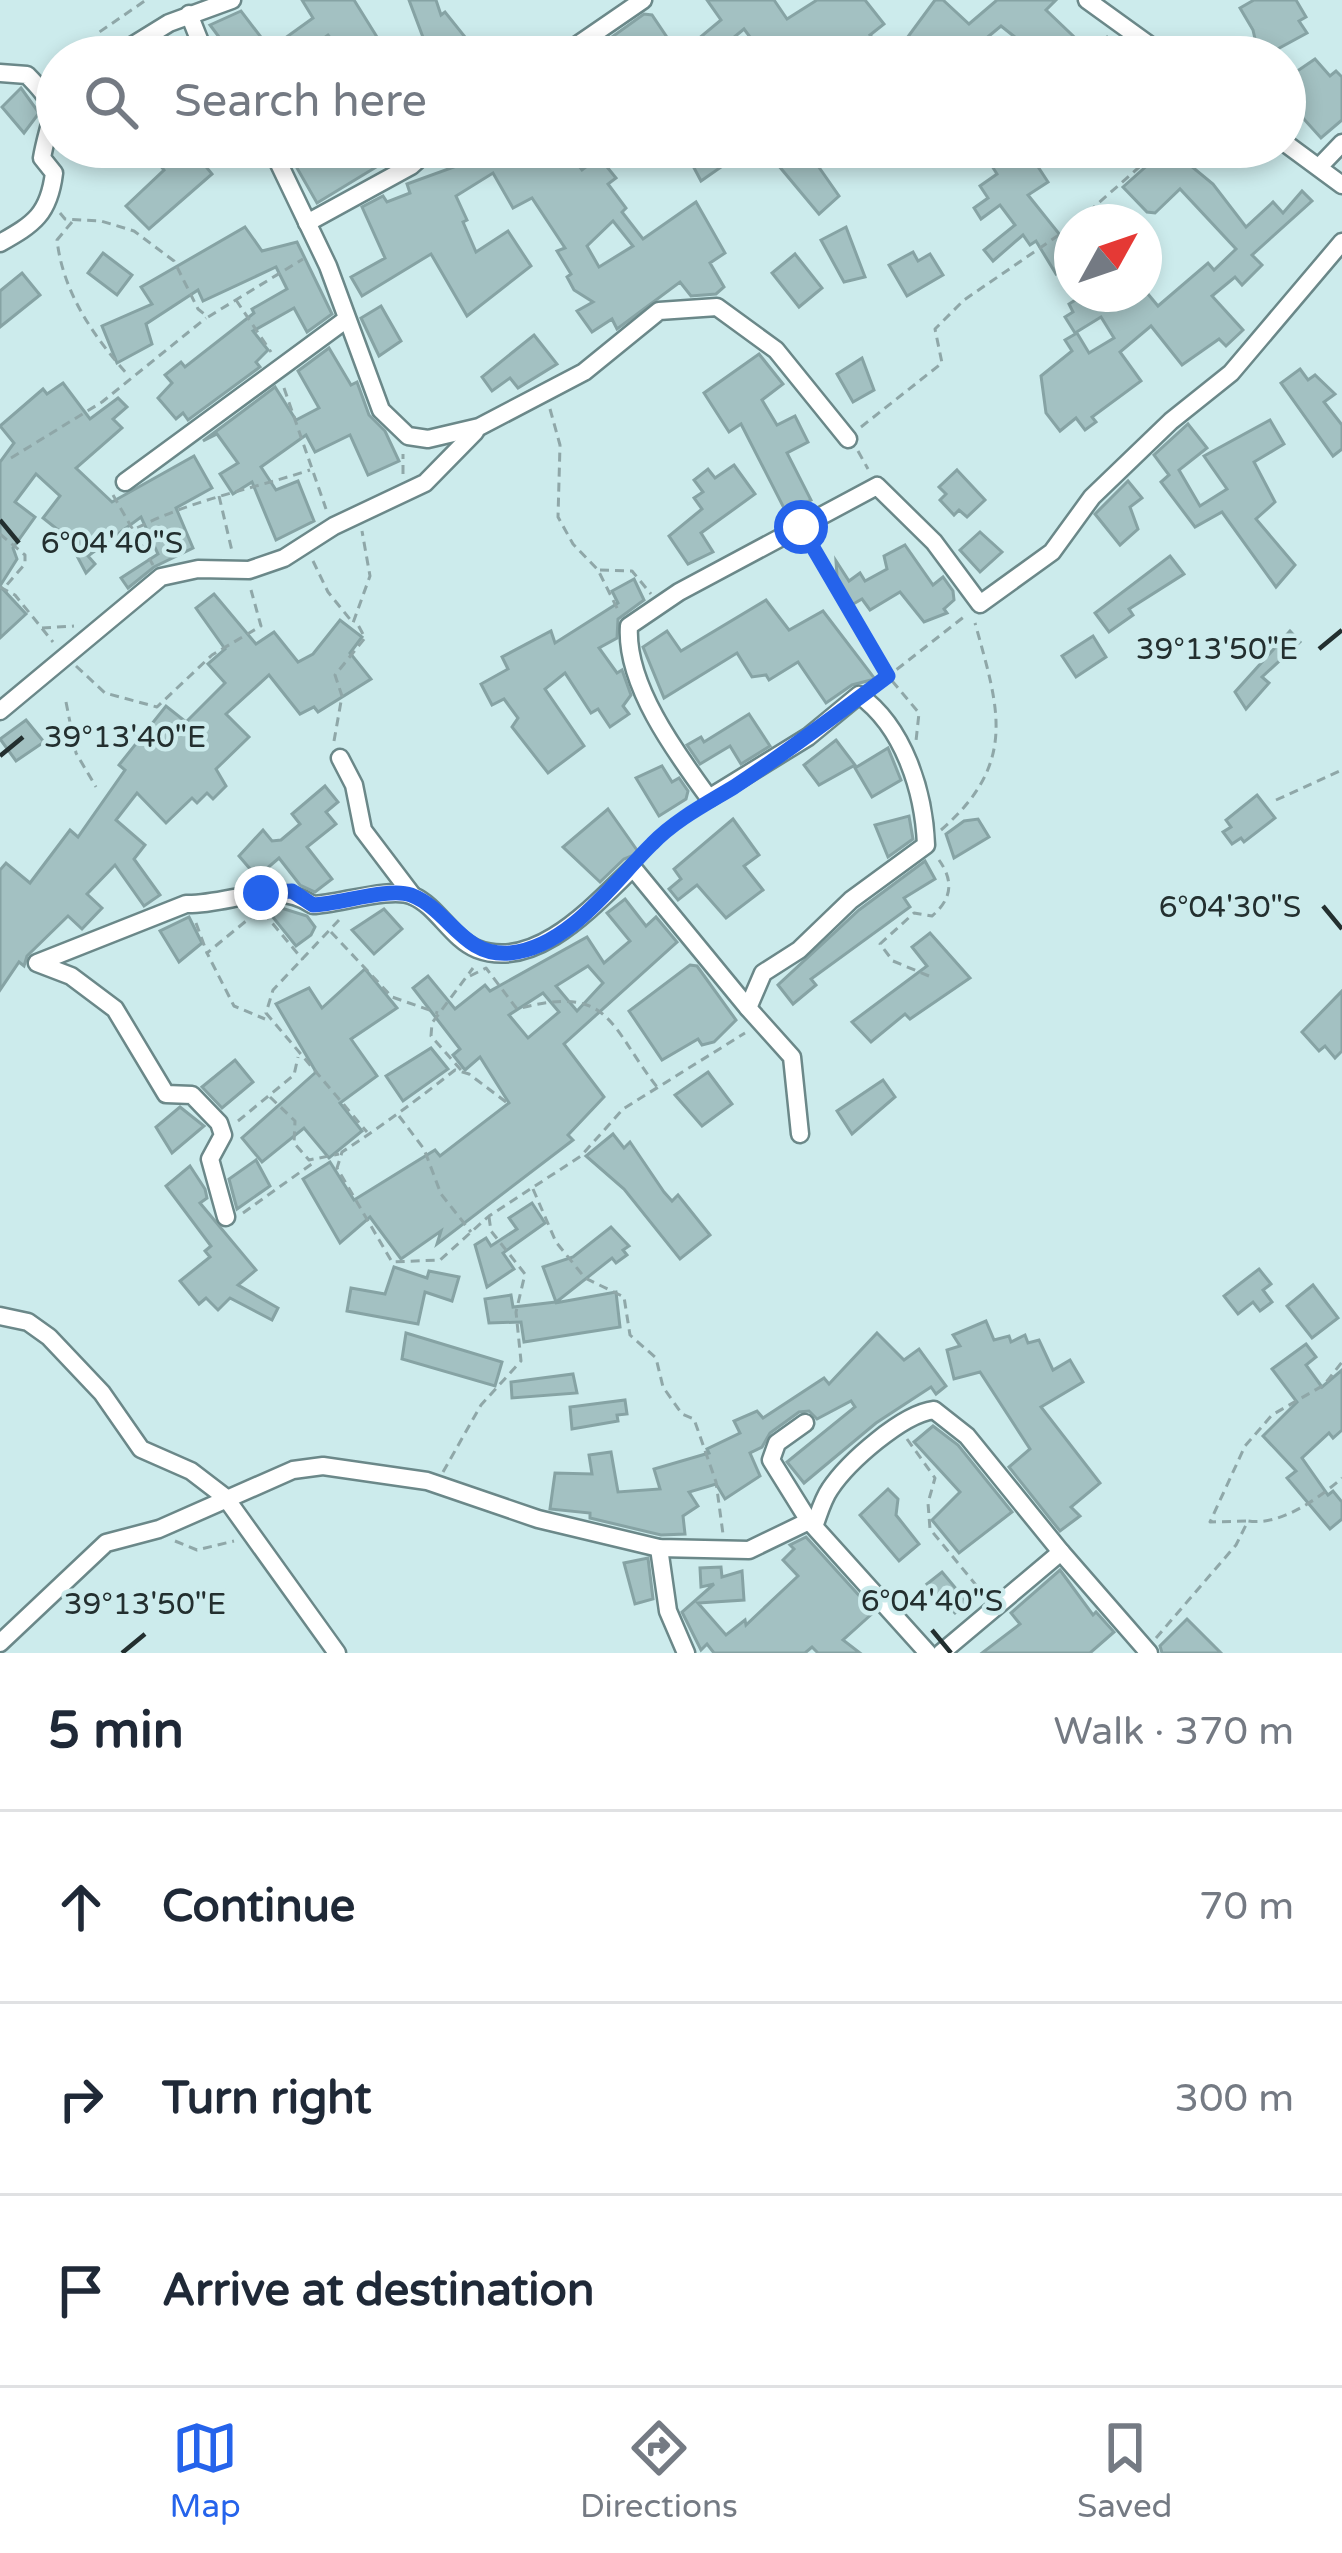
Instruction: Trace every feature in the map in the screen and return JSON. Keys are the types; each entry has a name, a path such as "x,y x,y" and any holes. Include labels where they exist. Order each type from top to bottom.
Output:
{"street":[{"path":"149,36 189,14 232,0"},
{"path":"591,36 643,0"},
{"path":"1087,0 1137,36"},
{"path":"189,14 198,36"},
{"path":"0,74 27,75 36,84"},
{"path":"1319,167 1342,143"},
{"path":"1306,158 1342,185"},
{"path":"0,243 41,219 52,188 50,168"},
{"path":"281,168 322,251 344,321 392,425 408,436 428,439 479,427 584,373 658,311 717,307 776,350 848,439"},
{"path":"307,223 405,168"},
{"path":"748,1008 763,973 799,950 851,900 905,866 926,843 924,808 907,759 862,696 808,737 709,798 670,750 627,652 629,626 663,602 877,486 934,542 980,604 1052,552 1091,497 1171,421 1231,373 1342,242"},
{"path":"124,482 344,321"},
{"path":"0,711 161,577 243,569 299,548 425,483 479,427"},
{"path":"340,758 354,785 363,830 413,896 475,948 508,953 537,946 633,868 792,1057 800,1134"},
{"path":"226,1216 210,1159 223,1135 200,1100 166,1094 115,1009 71,976 37,965 94,938 193,904 209,907 273,889 292,891 313,905 388,892 413,896"},
{"path":"0,1316 28,1322 49,1337 102,1393 140,1449 190,1472 225,1496 337,1653"},
{"path":"4,1639 106,1543 159,1529 225,1496 293,1470 323,1466 434,1484 538,1519 659,1548 749,1550 812,1522 830,1489 923,1411 951,1418 1148,1650"},
{"path":"805,1423 777,1443 771,1460 812,1522 928,1653"},
{"path":"659,1548 668,1611 686,1653"},
{"path":"941,1653 1061,1552"},
{"path":"0,1612 4,1639"}],"path":[{"path":"100,36 146,0"},
{"path":"1098,204 1138,168"},
{"path":"52,188 57,208 74,221 101,221 134,231 174,261 198,309 208,317"},
{"path":"74,221 57,240 59,261 79,314 94,325 129,377"},
{"path":"877,486 848,439 875,411 942,363 935,328 964,300 1054,238"},
{"path":"11,458 102,402 208,317 322,251"},
{"path":"236,299 278,368 334,526"},
{"path":"541,392 560,446 555,472 558,517 573,544 598,570 629,626"},
{"path":"390,499 404,460 392,425"},
{"path":"133,530 219,495 234,495 312,470"},
{"path":"124,482 112,494 161,577"},
{"path":"0,534 25,555 25,564 2,588 105,693 157,707 212,655 261,626 219,495"},
{"path":"356,621 370,576 363,512"},
{"path":"801,527 888,676 921,719 920,735 907,759"},
{"path":"299,548 365,638 335,675 342,697 333,729 340,758"},
{"path":"598,570 632,572 663,602"},
{"path":"862,696 973,609 988,652 999,742 969,802 926,843 947,872 947,899 932,916 914,913 880,944 893,961 929,976"},
{"path":"40,628 79,626"},
{"path":"66,702 76,753 95,787"},
{"path":"1276,800 1342,770"},
{"path":"633,868 647,848 709,798"},
{"path":"268,1019 273,990 330,930 349,902"},
{"path":"193,904 207,953 234,1006 268,1019 368,1133"},
{"path":"207,953 248,925 260,905 304,960"},
{"path":"330,930 392,997 441,1013"},
{"path":"470,976 475,948"},
{"path":"506,1102 461,1070 431,1036 441,1013 470,976 486,968 517,1010 564,999 584,1003 618,1023 658,1089"},
{"path":"327,1159 337,1168 392,1262 440,1260 489,1216 581,1156 623,1109 762,1021"},
{"path":"223,1135 294,1075 300,1064 297,1055"},
{"path":"226,1216 256,1207 314,1162 342,1152 461,1070"},
{"path":"270,1097 295,1121 294,1143 314,1162"},
{"path":"398,1114 424,1149 441,1194 471,1232"},
{"path":"337,1168 342,1152"},
{"path":"533,1187 556,1242 590,1283 620,1292 631,1335 656,1358 663,1387 682,1414 694,1419 716,1482 726,1549"},
{"path":"434,1484 481,1405 521,1361 516,1312 525,1274 491,1231 489,1216"},
{"path":"1342,1362 1324,1385 1272,1414 1245,1446 1210,1522 1263,1523 1316,1501 1342,1478"},
{"path":"898,1429 935,1478 928,1503 930,1529 986,1597 988,1612"},
{"path":"1148,1650 1197,1594 1248,1521"},
{"path":"159,1529 197,1550 237,1540 263,1544"}],"building":[{"path":"302,0 354,0 376,36 288,36 313,18"},
{"path":"409,0 436,0 441,15 445,12 464,36 422,36"},
{"path":"707,0 774,0 787,19 817,0 865,0 884,24 871,36 749,36 744,29 736,36 702,36 721,20"},
{"path":"935,0 943,0 969,24 997,0 1056,0 1046,10 1073,36 1014,36 1001,26 989,36 908,36"},
{"path":"1254,0 1296,0 1306,17 1299,21 1307,33 1254,36 1240,8"},
{"path":"241,11 260,36 218,36 210,25"},
{"path":"644,14 652,15 666,36 613,36"},
{"path":"1315,59 1330,76 1336,71 1342,77 1342,120 1321,138 1306,121 1306,65"},
{"path":"21,88 36,109 36,117 24,133 2,107"},
{"path":"207,168 212,174 149,229 126,206 164,170"},
{"path":"297,168 374,168 317,203"},
{"path":"451,168 608,168 616,178 608,184 643,239 696,202 725,253 710,263 724,287 716,294 691,296 680,282 617,329 612,319 592,332 577,311 593,302 574,290 567,277 571,274 557,251 565,248 532,198 513,208 493,173 456,196 467,220 463,222 476,252 508,231 531,266 467,316 431,254 362,296 351,277 385,258 362,207 383,196 387,202 410,193 407,184","holes":["613,221 633,246 599,267 587,246"]},
{"path":"694,168 720,168 701,181"},
{"path":"781,168 819,168 839,196 819,214"},
{"path":"993,168 1039,168 1048,182 1028,195 1054,228 1054,271 1036,241 1030,245 1023,235 993,261 984,250 1015,225 1000,205 981,219 974,208 988,198 980,186 997,174"},
{"path":"1144,168 1194,168 1213,184 1246,227 1273,202 1283,213 1302,191 1312,201 1252,255 1262,265 1242,285 1235,277 1212,296 1243,330 1226,346 1219,339 1182,365 1151,326 1120,352 1141,381 1092,417 1096,422 1085,430 1076,418 1060,431 1046,413 1041,376 1072,351 1065,340 1077,333 1089,353 1114,338 1101,317 1075,333 1065,317 1073,312 1162,312 1162,303 1208,263 1214,270 1236,249 1180,189 1162,206 1139,204 1123,187"},
{"path":"245,227 262,251 297,242 332,314 307,332 294,308 253,331 268,350 256,362 260,367 188,420 183,413 176,419 158,398 172,383 165,375 181,362 185,367 254,313 252,309 287,289 276,267 203,301 198,290 146,324 152,344 117,363 102,326 152,304 141,287"},
{"path":"846,227 865,277 844,282 821,240"},
{"path":"913,252 918,261 930,254 943,275 907,296 889,265"},
{"path":"103,253 132,275 117,295 88,273"},
{"path":"795,254 822,288 799,307 772,273"},
{"path":"22,273 40,295 0,327 0,291"},
{"path":"381,306 401,341 379,356 361,318"},
{"path":"534,335 557,364 518,388 510,378 492,391 482,377"},
{"path":"329,348 351,385 357,382 369,415 385,431 399,461 368,475 350,435 315,452 306,435 261,467 276,490 298,481 314,521 276,540 252,482 233,494 220,474 238,463 217,434 203,441 275,387 296,420 319,408 298,371"},
{"path":"759,354 783,384 762,400 777,425 795,416 808,442 787,453 811,500 786,512 741,424 729,432 704,393"},
{"path":"862,358 874,390 853,402 837,374"},
{"path":"1300,369 1308,380 1315,375 1335,394 1324,402 1342,425 1342,449 1333,456 1281,383"},
{"path":"63,383 90,419 118,398 127,407 113,419 122,428 76,468 112,502 194,456 212,488 176,508 193,548 154,567 128,588 121,578 158,554 141,517 88,556 95,564 86,573 67,537 43,518 60,496 36,474 15,502 35,517 13,548 17,559 0,586 0,462 14,443 0,426 43,389 47,394"},
{"path":"1270,420 1284,444 1254,462 1275,502 1256,519 1295,565 1276,587 1222,512 1195,527 1161,482 1169,475 1154,455 1188,424 1207,448 1179,470 1200,506 1227,489 1204,456"},
{"path":"734,465 755,494 701,533 713,552 688,564 669,536 702,509 694,498 703,492 694,480 708,469 715,478"},
{"path":"957,470 985,500 967,517 959,510 954,515 940,500 946,494 939,487"},
{"path":"1128,481 1142,498 1130,507 1138,529 1120,545 1095,514"},
{"path":"980,532 1002,552 980,572 960,550"},
{"path":"905,545 933,585 943,577 953,591 954,600 944,609 947,613 924,622 900,592 870,610 862,599 848,607 838,591 836,561 849,581 860,573 865,581 887,569 884,556"},
{"path":"1170,556 1184,574 1129,609 1133,615 1109,632 1095,613"},
{"path":"634,579 644,600 618,619 617,638 599,648 617,673 622,670 631,695 623,706 629,714 610,727 598,709 591,713 565,673 545,689 584,746 548,773 512,727 518,718 504,699 492,705 481,684 508,669 502,657 551,631 555,643 618,603 612,591"},
{"path":"0,586 26,614 0,638"},
{"path":"214,594 256,644 274,632 298,662 313,654 340,620 362,637 350,653 371,679 318,712 314,707 300,714 269,675 226,714 249,737 216,769 226,786 213,799 207,793 197,803 192,798 166,823 137,793 116,820 145,845 134,859 160,895 144,906 115,865 87,894 102,908 82,929 68,916 27,956 24,966 19,962 0,990 0,870 6,863 30,883 70,830 78,837 125,770 119,765 166,706 186,722 225,683 208,664 225,649 196,608"},
{"path":"766,600 789,630 823,611 875,679 852,685 826,703 798,662 769,680 766,675 752,677 737,653 664,698 643,647 667,631 681,651"},
{"path":"1290,631 1300,642 1262,677 1269,683 1246,709 1235,692"},
{"path":"1093,636 1106,657 1076,677 1062,656"},
{"path":"749,714 770,746 741,764 730,746 700,764 687,745 701,737 704,742"},
{"path":"26,720 44,742 16,761 0,739"},
{"path":"836,740 855,765 819,785 804,765"},
{"path":"888,748 901,780 872,797 855,768"},
{"path":"662,766 672,782 679,778 688,791 686,799 659,816 636,778"},
{"path":"325,786 338,802 326,812 336,824 307,847 332,879 315,892 300,885 279,858 257,877 239,856 263,830 272,841 281,840 300,824 292,814"},
{"path":"1257,795 1275,818 1244,842 1241,838 1232,844 1223,832 1231,827 1226,820"},
{"path":"608,809 639,853 624,859 600,882 563,847"},
{"path":"909,816 913,839 888,857 875,825"},
{"path":"733,819 759,855 744,866 763,890 726,918 697,885 678,900 669,889 681,879 674,869"},
{"path":"978,819 989,837 954,858 946,834 964,821"},
{"path":"925,861 935,879 904,898 910,907 811,979 816,985 793,1004 778,985 859,910"},
{"path":"625,899 646,926 656,917 677,942 564,1044 604,1097 568,1135 573,1140 437,1244 441,1231 401,1259 370,1217 340,1243 303,1179 330,1162 354,1200 435,1150 440,1156 509,1103 480,1057 465,1070 453,1055 460,1049 413,988 428,976 455,1009 485,985 490,991 587,937 604,963 630,941 607,913","holes":["588,966 603,983 577,1011 556,986","543,993 559,1012 528,1038 509,1015"]},
{"path":"275,906 307,916 315,927 311,935 296,946 268,911"},
{"path":"384,909 402,929 374,954 352,930"},
{"path":"189,917 202,943 179,962 160,931"},
{"path":"930,933 970,978 910,1019 905,1014 871,1042 852,1022 927,966 912,947"},
{"path":"690,965 697,966 736,1020 714,1042 702,1045 698,1039 662,1060 629,1011"},
{"path":"365,969 397,1008 351,1039 377,1076 340,1103 362,1131 329,1158 304,1128 262,1162 242,1138 316,1072 276,1004 309,988 322,1008"},
{"path":"1342,991 1342,1051 1335,1058 1325,1046 1319,1051 1302,1032"},
{"path":"431,1048 448,1069 403,1101 386,1076"},
{"path":"235,1060 253,1082 222,1108 202,1087"},
{"path":"708,1072 732,1104 702,1126 675,1095"},
{"path":"883,1080 895,1097 852,1134 837,1111"},
{"path":"180,1107 204,1126 172,1153 156,1127"},
{"path":"613,1134 624,1148 630,1142 664,1192 672,1201 678,1195 710,1235 680,1259 624,1189 586,1156"},
{"path":"256,1160 270,1186 237,1209 229,1179"},
{"path":"190,1166 205,1189 207,1198 200,1203 256,1270 238,1285 278,1308 272,1320 230,1298 218,1310 206,1298 199,1304 180,1281 210,1257 205,1251 211,1246 166,1186"},
{"path":"532,1203 545,1223 503,1253 514,1269 487,1287 475,1245 486,1238 491,1246 517,1229 509,1218"},
{"path":"611,1227 629,1246 623,1250 627,1255 616,1263 612,1258 555,1303 616,1292 620,1327 524,1342 521,1322 489,1323 485,1299 511,1295 513,1307 556,1302 543,1267 573,1257"},
{"path":"394,1267 427,1278 429,1271 459,1277 452,1301 425,1292 418,1324 347,1311 351,1288 385,1294"},
{"path":"1259,1269 1271,1284 1263,1290 1272,1302 1260,1311 1253,1302 1238,1314 1224,1296"},
{"path":"1313,1285 1338,1318 1312,1338 1287,1306"},
{"path":"986,1321 994,1340 1009,1336 1011,1342 1025,1335 1028,1343 1039,1340 1053,1370 1070,1360 1083,1382 1041,1407 1100,1483 1071,1507 1080,1516 1060,1531 1009,1467 1030,1449 980,1372 954,1379 947,1350 960,1346 953,1335"},
{"path":"406,1333 502,1362 495,1386 402,1359"},
{"path":"877,1333 904,1360 919,1349 946,1386 936,1394 931,1387 876,1423 804,1483 787,1462 855,1407 851,1401 817,1419 809,1411 799,1412 770,1433 762,1447 750,1453 760,1476 725,1499 716,1484 689,1492 698,1506 683,1516 685,1534 661,1535 590,1518 590,1513 550,1509 555,1473 592,1474 589,1455 611,1452 618,1492 660,1489 654,1469 709,1453 707,1449 740,1433 734,1421 757,1411 763,1418 824,1378 829,1384"},
{"path":"1306,1344 1316,1357 1306,1365 1322,1387 1342,1370 1342,1430 1333,1438 1329,1433 1302,1458 1328,1495 1333,1491 1342,1502 1342,1519 1330,1529 1287,1478 1296,1471 1263,1436 1297,1402 1272,1369"},
{"path":"573,1374 577,1393 512,1398 511,1382"},
{"path":"625,1400 627,1414 617,1415 618,1421 572,1429 570,1407"},
{"path":"933,1426 958,1445 1012,1512 959,1553 932,1520 960,1492 914,1442"},
{"path":"888,1489 898,1499 896,1515 919,1544 899,1561 860,1515"},
{"path":"806,1537 874,1612 843,1640 860,1653 818,1653 812,1647 805,1653 714,1653 707,1644 701,1650 682,1612 714,1584 701,1587 700,1568 721,1567 722,1577 742,1571 744,1600 698,1603 726,1635 745,1620 746,1625 798,1576 783,1560 794,1549 790,1545"},
{"path":"648,1558 653,1599 635,1604 624,1563"},
{"path":"1060,1570 1093,1615 1096,1612 1114,1632 1090,1653 982,1653 1020,1624 1011,1613"},
{"path":"942,1572 968,1603 955,1613 927,1584"},
{"path":"1187,1619 1221,1653 1162,1653 1160,1646"}],"route":[{"path":"261,893 292,891 313,905 344,904 388,892 413,896 475,948 508,953 537,946 595,903 639,863 647,848 709,798 808,737 840,708 888,676 801,527"}]}
